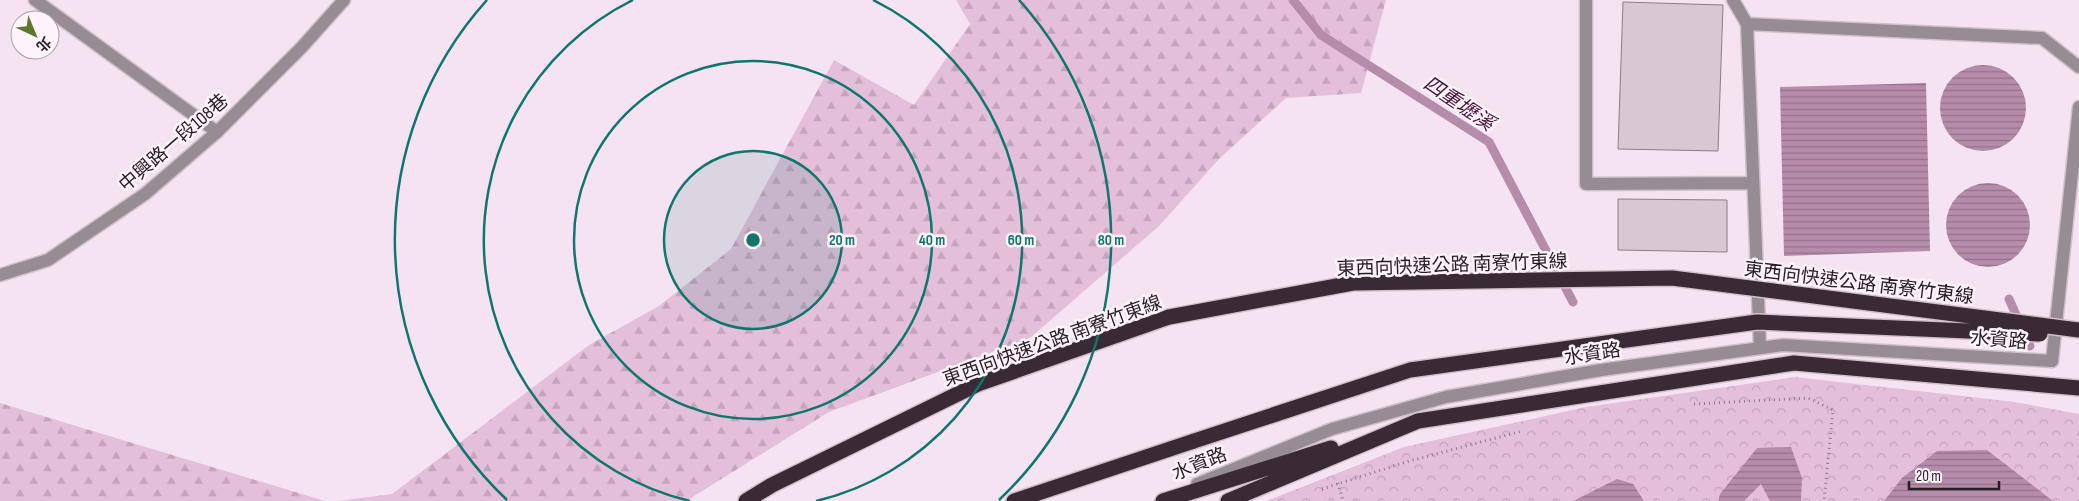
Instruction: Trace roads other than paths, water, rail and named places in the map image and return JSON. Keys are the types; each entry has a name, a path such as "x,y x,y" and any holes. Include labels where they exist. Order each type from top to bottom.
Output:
{"highway":[{"name":"東西向快速公路 南寮竹東線","path":"746,501 772,485 978,384 1169,317 1353,283 1672,278 2079,330"},
{"path":"1014,501 1410,370 1757,322 2079,336"},
{"path":"1163,501 1418,421 1794,363 2079,388"},
{"path":"1228,501 1418,421"}],"street":[{"path":"35,0 217,132"},
{"name":"中興路一段108巷","path":"0,275 48,260 146,194 217,132 302,47 344,0"},
{"path":"1586,0 1586,184 1753,183"},
{"path":"1733,0 1747,24 1760,348"},
{"path":"1747,24 2042,38 2079,67"},
{"name":"水資路","path":"1156,501 1332,429 1446,397 1601,370 1783,345 2052,362 2079,107"}],"waterway":[{"name":"四重壢溪","path":"1293,0 1321,35 1489,142 1573,302"},
{"path":"2009,299 2030,346"}]}
